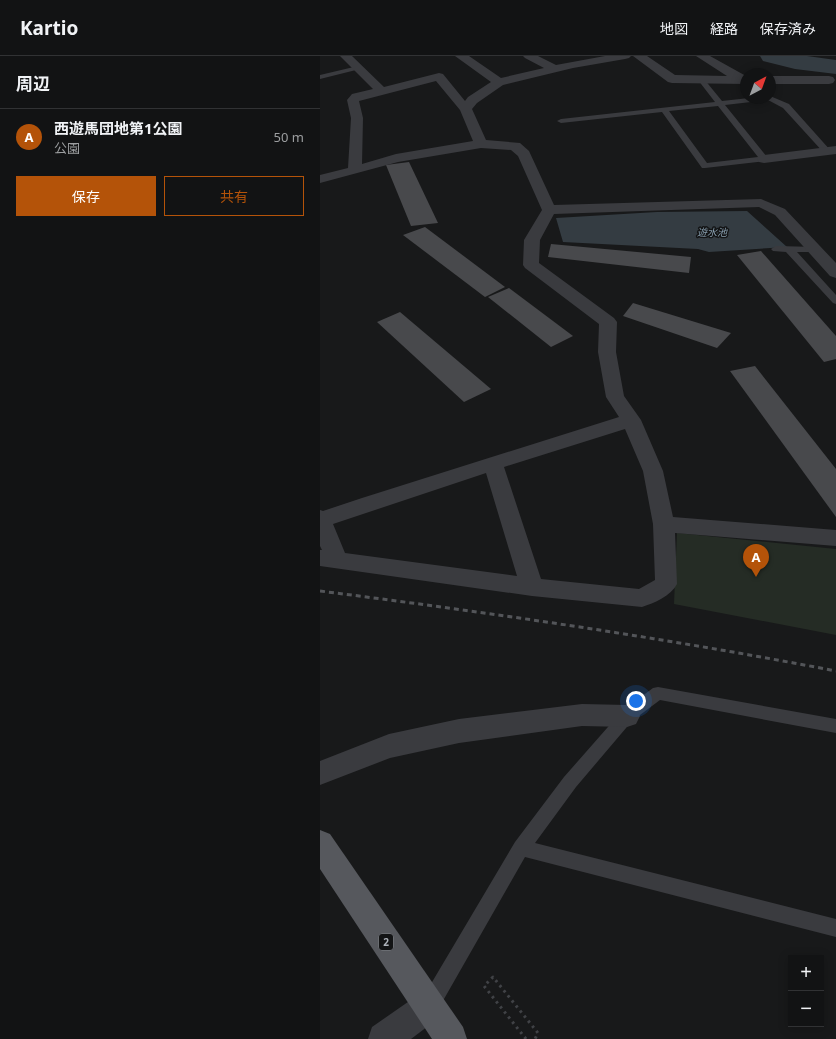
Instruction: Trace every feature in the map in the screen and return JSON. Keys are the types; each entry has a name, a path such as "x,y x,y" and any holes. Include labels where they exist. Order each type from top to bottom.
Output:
{"main road":[{"name":"2","path":"320,844 452,1039"}],"street":[{"path":"346,56 381,91"},
{"path":"461,56 499,82"},
{"path":"529,56 554,69"},
{"path":"569,56 582,63"},
{"path":"466,110 472,100 499,82 582,63 625,56"},
{"path":"638,56 672,79 740,80"},
{"path":"702,56 740,77"},
{"path":"355,170 357,118 353,100 356,97 439,77 466,110 481,144"},
{"path":"776,80 832,79"},
{"path":"320,179 396,158 481,144 514,146 524,154 549,210"},
{"path":"764,159 831,151"},
{"path":"549,210 761,203 780,212 836,273"},
{"path":"549,210 532,240 531,265 608,322 607,352 615,396 631,420 653,471 664,524 666,584 642,598 532,587 329,559 321,519 369,502 631,420"},
{"path":"493,463 532,587"},
{"path":"664,524 836,538"},
{"path":"320,773 389,746 459,730 582,715 627,716"},
{"path":"384,1039 429,1006"}],"lane":[{"path":"320,77 358,68"},
{"path":"702,80 764,159"},
{"path":"561,121 769,98 786,106 831,151"},
{"path":"664,109 705,166 764,159"},
{"path":"789,249 836,301"},
{"path":"776,250 814,249"},
{"path":"429,1006 521,848 570,782 627,716 658,693 836,726"},
{"path":"521,848 836,928"}],"path":[{"path":"526,1039 484,986 493,977 538,1033 535,1039"}],"shaded area":[{"path":"677,533 836,549 836,635 674,604"}],"water":[{"name":"遊水池","path":"747,211 787,247 709,252 698,249 563,242 556,218 657,212"}],"building":[{"path":"409,162 438,223 411,226 386,165"},
{"path":"425,227 505,287 485,297 403,235"},
{"path":"551,244 691,257 689,273 548,257"},
{"path":"761,251 836,336 836,359 824,362 737,255"},
{"path":"509,288 573,336 551,347 488,297"},
{"path":"633,303 731,333 717,348 623,316"},
{"path":"400,312 491,389 464,402 377,322"},
{"path":"755,366 836,469 836,517 730,371"}],"waterway":[{"path":"772,56 795,62 836,67"}],"railway":[{"path":"320,591 579,627 836,671"}],"place":[{"name":"西遊馬団地第1公園","path":"756,577"}]}
